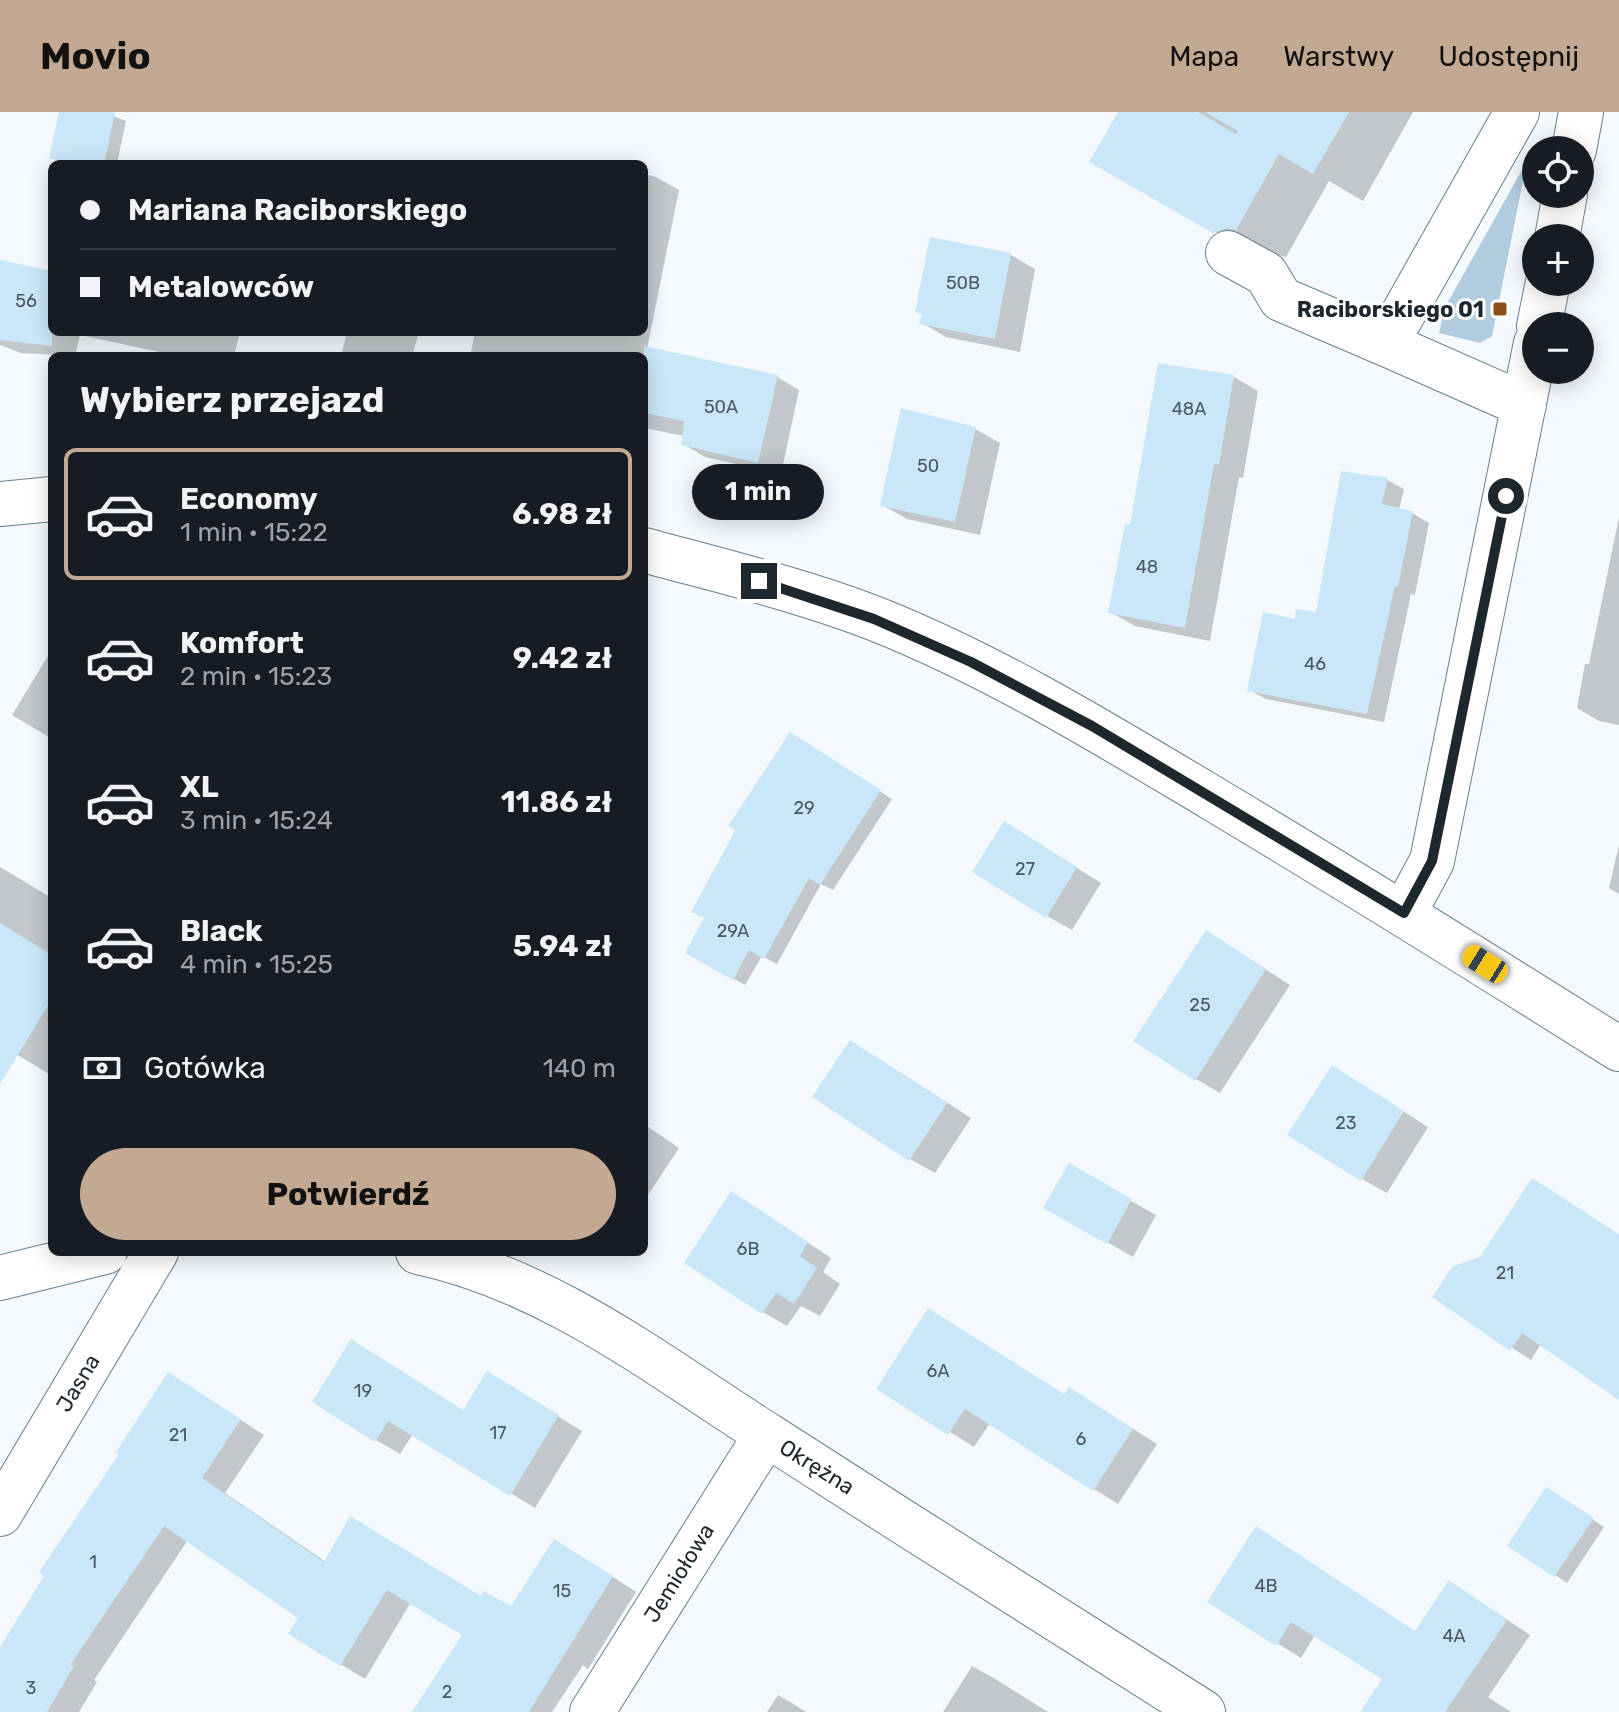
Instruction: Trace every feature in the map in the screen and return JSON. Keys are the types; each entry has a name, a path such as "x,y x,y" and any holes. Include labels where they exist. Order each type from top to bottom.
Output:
{"street":[{"path":"1386,344 1517,112"},
{"path":"1577,136 1581,112"},
{"path":"1228,253 1266,274 1281,299 1524,405"},
{"path":"1404,913 1432,861 1528,384"},
{"path":"0,504 48,499"},
{"path":"648,551 759,581 874,619 971,662 1092,726 1404,913 1619,1049"},
{"path":"0,1278 89,1256"},
{"name":"Jasna","path":"0,1514 154,1256"},
{"name":"Okrężna","path":"435,1256 521,1285 593,1322 1203,1712"},
{"name":"Jemiołowa","path":"592,1712 766,1435"}],"shaded area":[{"path":"1522,170 1522,186 1492,336 1480,343 1439,333 1444,309"}],"building":[{"path":"59,112 115,112 105,160 49,158"},
{"path":"1118,112 1198,112 1236,134 1238,131 1205,112 1349,112 1313,174 1279,154 1236,230 1227,228 1213,233 1089,162"},
{"path":"930,237 1011,253 995,339 919,324 922,314 915,312"},
{"path":"0,260 48,270 48,336 52,336 52,346 0,340"},
{"path":"644,346 778,375 758,463 681,445 684,421 648,414 648,352 644,352"},
{"path":"1158,363 1234,375 1219,465 1214,464 1185,628 1108,613 1125,524 1130,525"},
{"path":"901,408 976,427 955,522 880,506"},
{"path":"1341,471 1388,478 1382,504 1413,511 1367,714 1247,691 1263,612 1295,619 1296,609 1316,612"},
{"path":"790,732 881,790 820,885 809,878 764,959 749,950 733,980 685,953 704,918 691,912 735,831 728,826"},
{"path":"1004,821 1077,867 1046,918 972,872"},
{"path":"0,923 48,953 48,1006 0,1084"},
{"path":"1206,930 1266,969 1195,1081 1133,1041"},
{"path":"850,1040 947,1103 909,1161 812,1097"},
{"path":"1332,1065 1404,1111 1361,1181 1287,1135"},
{"path":"1069,1163 1132,1199 1107,1244 1043,1208"},
{"path":"1532,1178 1619,1234 1619,1400 1522,1333 1510,1351 1432,1297 1453,1266 1480,1257"},
{"path":"731,1191 808,1242 800,1256 817,1268 794,1304 776,1293 762,1314 684,1263"},
{"path":"928,1308 1064,1394 1069,1387 1133,1429 1093,1491 965,1409 948,1435 876,1389"},
{"path":"351,1339 463,1410 487,1371 559,1415 510,1496 388,1421 375,1442 312,1402"},
{"path":"168,1372 241,1419 202,1478 324,1562 350,1516 481,1596 484,1591 511,1606 554,1539 613,1576 529,1712 412,1712 462,1635 387,1590 340,1666 288,1634 298,1618 164,1526 71,1664 74,1666 47,1712 0,1712 0,1647 44,1576 39,1572 119,1454 116,1452"},
{"path":"1546,1487 1594,1518 1554,1577 1507,1546"},
{"path":"1256,1526 1415,1631 1449,1580 1507,1620 1445,1712 1360,1712 1382,1679 1291,1622 1276,1646 1207,1602"}],"place":[{"name":"Raciborskiego 01","path":"1500,309"}],"route":[{"path":"759,581 874,619 971,662 1092,726 1404,913 1432,861 1506,496"}]}
